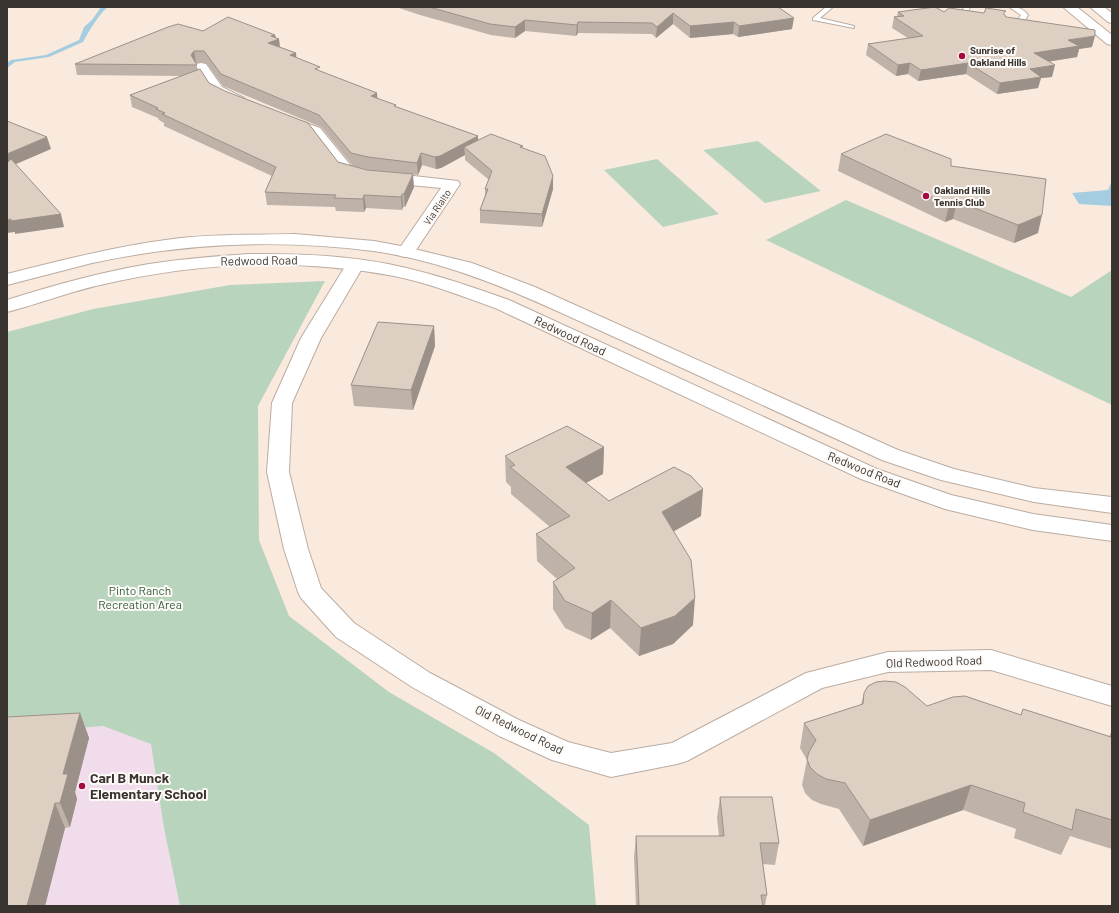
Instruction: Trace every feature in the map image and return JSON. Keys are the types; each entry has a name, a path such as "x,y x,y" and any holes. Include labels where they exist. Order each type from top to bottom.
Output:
{"main road":[{"path":"1069,7 1112,41"},
{"path":"1096,7 1112,19"},
{"path":"200,67 217,90 256,107"},
{"name":"Via Rialto","path":"270,113 315,131 346,170 369,176 452,184 406,252"},
{"name":"Redwood Road","path":"7,280 92,258 174,244 212,241 295,239 374,246 406,252 466,267 528,291 890,455 949,475 1034,495 1112,505"},
{"name":"Redwood Road","path":"7,306 66,287 102,278 182,265 248,259 289,260 355,265 394,271 449,284 502,304 869,474 953,503 1033,522 1112,533"},
{"name":"Old Redwood Road","path":"355,265 311,338 282,404 278,472 296,549 310,592 345,630 421,680 509,728 562,752 611,765 677,753 815,680 888,662 991,660 1112,696"}],"lane":[{"path":"830,7 815,19 852,27"},
{"path":"967,7 965,12 967,16 980,21"},
{"path":"1004,24 1020,21 1024,18 1025,15 1021,11 1012,7"}],"shaded area":[{"name":"Carl B Munck Elementary School","path":"103,726 152,744 164,828 180,906 7,906 7,734"}],"green space":[{"path":"758,141 821,191 765,203 703,150"},
{"path":"657,159 719,214 663,227 604,170"},
{"path":"846,200 1071,297 1112,270 1112,405 766,240"},
{"name":"Pinto Ranch Recreation Area","path":"325,281 258,406 259,540 289,616 389,692 494,753 589,825 596,906 180,906 164,828 151,744 103,726 7,734 7,332 93,309 230,285"}],"water":[{"path":"1111,183 1112,206 1079,204 1072,193 1108,190"}],"building":[{"path":"429,7 778,7 794,18 739,26 734,22 690,26 673,13 657,27 652,23 578,22 577,25 525,20 515,27 490,24"},
{"name":"Sunrise of Oakland Hills","path":"935,7 944,12 949,8 984,13 986,8 1006,11 1004,14 1006,17 1095,30 1095,36 1068,40 1079,46 1034,53 1055,65 1030,69 1041,77 1000,83 968,63 921,70 910,63 898,65 868,44 923,36 894,17 904,16 898,12"},
{"path":"228,17 275,35 271,36 279,39 268,43 296,53 290,55 320,67 315,69 377,93 371,96 396,105 394,106 478,136 440,156 435,157 421,153 417,163 368,157 351,153 319,115 221,74 204,51 194,51 191,55 197,65 75,64 168,27 178,24 203,31"},
{"path":"200,69 209,83 225,91 308,123 338,162 367,170 413,174 404,194 402,194 401,197 364,195 363,199 334,198 336,195 265,192 276,167 162,114 165,113 156,109 158,108 130,95"},
{"path":"7,121 47,137 7,154"},
{"path":"491,134 545,156 553,176 542,214 480,210 488,189 485,189 492,171 464,147"},
{"path":"886,134 951,159 951,166 1046,179 1042,215 1018,225 957,201 949,205 841,154"},
{"path":"11,159 61,214 11,221 11,219 7,220 7,163"},
{"path":"378,322 434,326 411,390 351,385"},
{"path":"567,426 604,447 566,467 609,501 674,467 691,476 703,489 662,512 691,560 695,598 675,616 641,628 611,600 592,613 565,601 553,582 575,568 536,534 570,516 510,467 515,465 505,456"},
{"path":"876,682 896,682 905,687 927,706 953,697 965,696 1021,715 1023,709 1111,737 1112,732 1112,820 1076,809 1072,830 1023,812 1025,803 971,785 870,820 845,783 826,779 817,774 810,767 807,759 816,740 804,723 863,704 864,693 868,686"},
{"path":"80,713 63,774 68,774 60,803 55,803 27,906 7,906 7,717"},
{"path":"720,797 772,797 779,843 760,843 767,895 761,895 763,906 639,906 636,836 724,836"}],"waterway":[{"path":"7,66 13,61 47,56 81,41 87,27 105,7"}],"place":[{"name":"Sunrise of Oakland Hills","path":"962,56"},
{"name":"Oakland Hills Tennis Club","path":"926,196"},
{"name":"Carl B Munck Elementary School","path":"82,786"}]}
